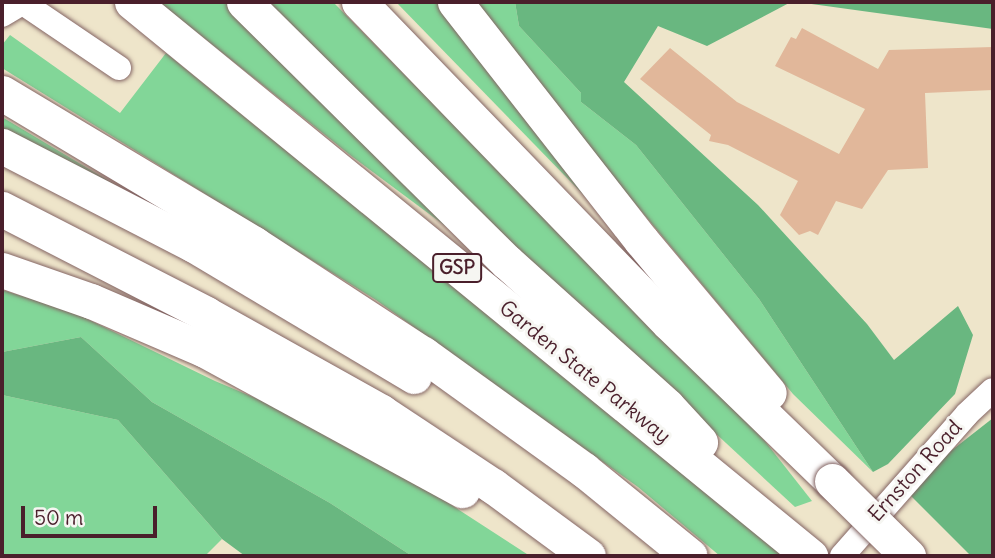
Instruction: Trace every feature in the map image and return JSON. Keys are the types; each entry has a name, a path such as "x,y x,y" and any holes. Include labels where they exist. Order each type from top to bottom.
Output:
{"highway":[{"name":"Garden State Parkway","path":"132,2 810,556"},
{"path":"244,2 507,262 667,406 783,533"},
{"path":"359,2 642,295 908,556"},
{"path":"455,2 641,240 768,391 832,481"},
{"path":"2,93 254,244 423,354 584,470 688,554"},
{"path":"2,146 172,233 331,324 480,419 595,502 688,554"},
{"path":"2,209 325,380 438,448 588,556"},
{"path":"2,270 91,301 205,350 459,489 549,527"}],"street":[{"path":"2,15 24,2 119,68"},
{"name":"Ernston Road","path":"842,556 967,414 993,390"}],"green space":[{"path":"159,2 231,2 491,260 350,155"},
{"path":"261,2 333,2 764,440 812,501 795,507 522,254"},
{"path":"396,2 444,2 603,215"},
{"path":"468,2 515,2 519,26 581,93 581,102 636,145 759,299 873,472 793,394"},
{"path":"515,2 791,2 707,46 658,26 624,82 758,205 867,324 894,360 958,306 973,335 955,394 888,464 873,472 759,299 636,145 581,102 581,93 519,26"},
{"path":"797,2 993,2 993,29"},
{"path":"10,35 120,113 166,53 784,556 720,556 638,487 376,300 2,68 2,45"},
{"path":"2,117 181,224 2,135"},
{"path":"2,290 71,311 215,381 345,436 530,556 412,556 330,503 152,402 81,337 2,352"},
{"path":"81,337 152,402 330,503 412,556 245,556 222,539 118,420 2,395 2,352"},
{"path":"2,395 118,420 222,539 205,556 2,556"},
{"path":"993,418 993,556 971,556 907,492 924,472"}],"building":[{"path":"802,28 878,69 889,50 993,47 993,90 925,93 928,168 888,170 862,209 836,201 818,235 810,231 799,235 780,215 798,181 728,145 709,141 711,135 640,79 670,48 737,102 839,154 865,109 775,66 791,37 796,39"}]}
